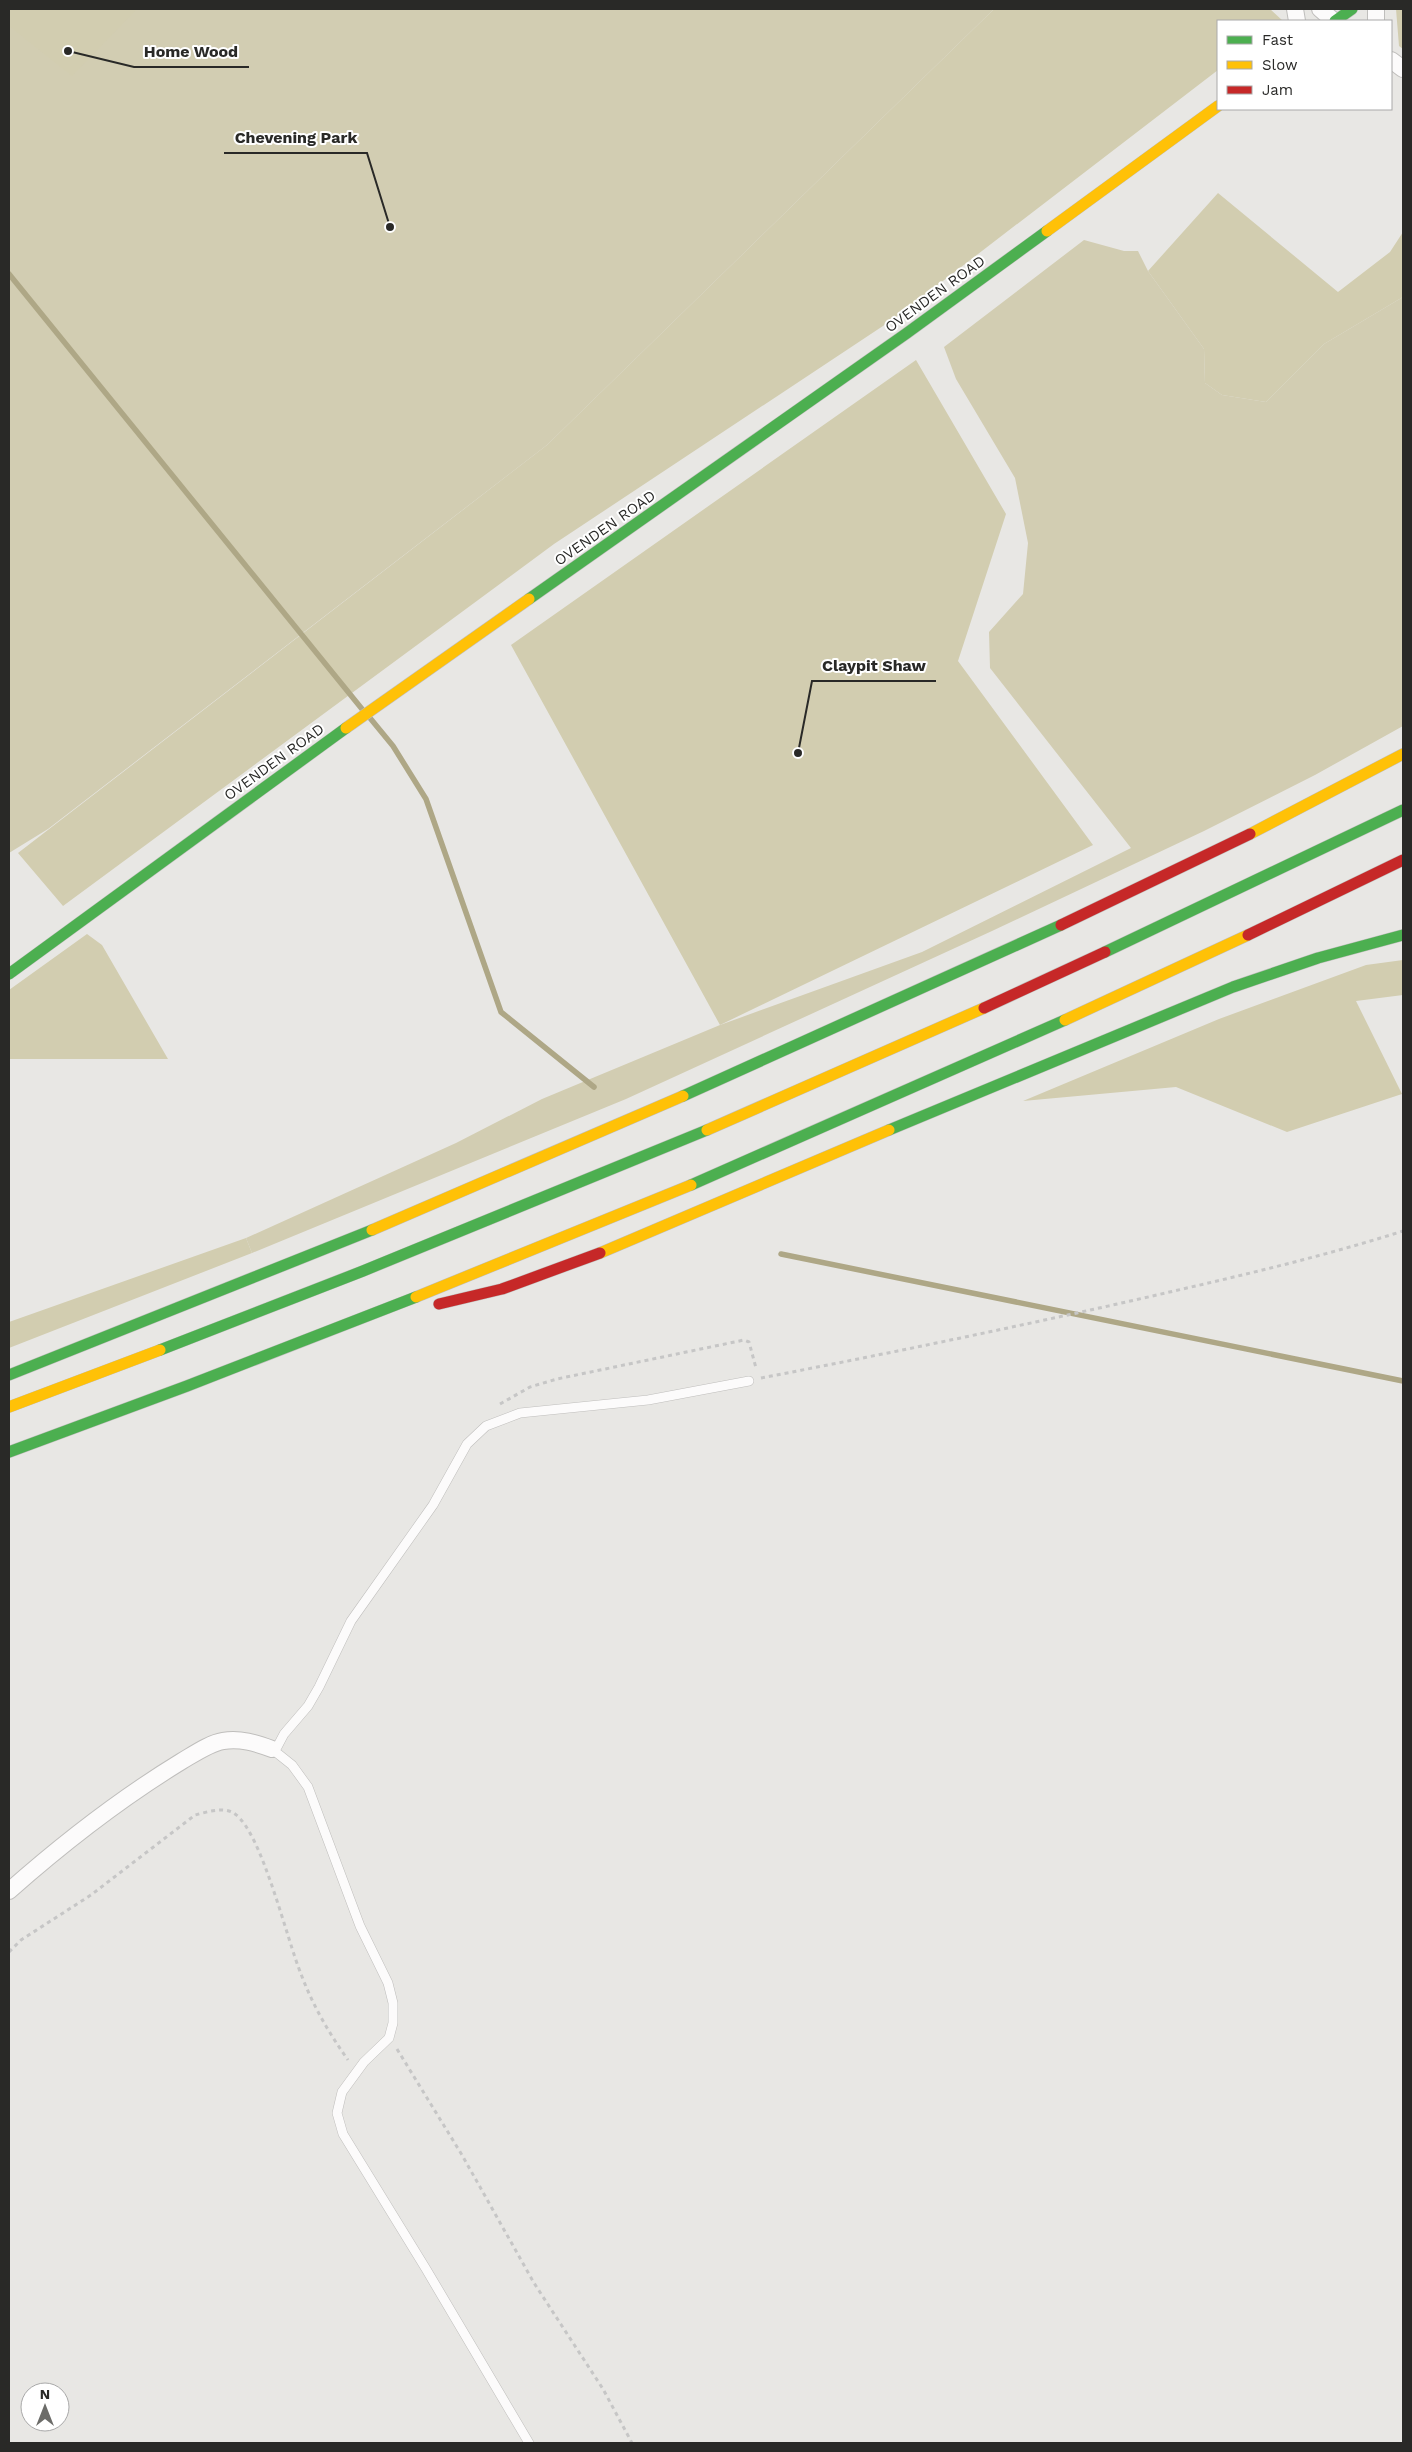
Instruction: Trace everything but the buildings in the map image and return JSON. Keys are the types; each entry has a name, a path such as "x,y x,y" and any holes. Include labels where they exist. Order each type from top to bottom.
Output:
{"main road":[{"path":"1336,20 1352,9"},
{"name":"OVENDEN ROAD","path":"9,974 360,718 907,333 1217,107"},
{"path":"9,1375 308,1256 772,1057 1168,875 1334,792 1403,754"},
{"path":"9,1407 373,1268 733,1120 1029,989 1220,900 1403,810"},
{"path":"9,1452 345,1326 614,1218 846,1119 1147,984 1403,860"},
{"path":"345,1326 502,1289 567,1267 1103,1040 1291,967 1369,943 1403,935"}],"street":[{"path":"1320,9 1333,20"},
{"path":"1392,61 1403,69"},
{"path":"9,1891 40,1863 160,1775 196,1753 222,1741 248,1741 273,1750"}],"lane":[{"path":"529,2443 343,2134 337,2113 342,2092 356,2071 389,2038 393,2023 393,2003 388,1983 360,1926 308,1787 292,1765 273,1750 312,1699 350,1621 433,1505 473,1436 493,1422 520,1413 648,1400 749,1381"}],"path":[{"path":"493,1422 498,1406 530,1387 557,1379 744,1340 749,1342 758,1379 1052,1319 1290,1264 1403,1231"},
{"path":"9,1952 21,1940 99,1890 195,1815 215,1810 234,1813 250,1831 283,1916 300,1973 319,2016 356,2071"},
{"path":"389,2038 462,2155 534,2283 603,2389 632,2443"}],"shaded area":[{"path":"9,9 994,9 547,445 48,829 9,853"},
{"path":"9,9 137,9 72,76 9,26"},
{"path":"994,9 1270,9 1282,20 1217,20 1217,71 892,320 554,544 63,906 18,853 547,445"},
{"path":"1396,9 1403,9 1403,49 1399,46"},
{"path":"1218,193 1338,292 1390,252 1403,232 1403,297 1324,344 1266,402 1222,395 1205,383 1204,349 1148,271"},
{"path":"1084,240 1124,251 1138,251 1148,271 1204,349 1205,383 1222,395 1266,402 1324,344 1403,297 1403,726 1315,775 1204,831 992,931 626,1099 252,1253 246,1238 456,1143 542,1099 720,1025 922,952 1131,848 990,668 989,632 1023,594 1028,543 1015,478 956,379 944,347"},
{"path":"916,360 1006,514 958,661 1093,845 720,1025 511,645"},
{"path":"87,934 102,945 168,1059 9,1059 9,990"},
{"path":"1403,960 1403,995 1356,1001 1402,1094 1287,1132 1176,1087 1023,1101 1219,1019 1366,965"},
{"path":"246,1238 252,1253 9,1348 9,1322"}],"waterway":[{"path":"9,274 362,709"},
{"path":"370,718 393,746 426,799 501,1012 594,1087"},
{"path":"781,1254 1403,1381"}],"traffic: fast":[{"path":"1336,20 1352,9"},
{"path":"529,599 907,333 1047,231"},
{"path":"9,974 346,728"},
{"path":"1105,952 1403,810"},
{"path":"683,1096 1061,925"},
{"path":"889,1130 1233,987 1318,958 1403,935"},
{"path":"691,1185 1065,1020"},
{"path":"160,1350 363,1271 707,1130"},
{"path":"9,1375 372,1230"},
{"path":"9,1452 187,1386 416,1297"}],"traffic: slow":[{"path":"1047,231 1217,107"},
{"path":"346,728 529,599"},
{"path":"1250,834 1403,754"},
{"path":"1065,1020 1248,935"},
{"path":"707,1130 984,1008"},
{"path":"372,1230 683,1096"},
{"path":"600,1253 889,1130"},
{"path":"416,1297 691,1185"},
{"path":"9,1407 160,1350"}],"traffic: jam":[{"path":"1061,925 1250,834"},
{"path":"1248,935 1403,860"},
{"path":"984,1008 1105,952"},
{"path":"439,1304 502,1289 600,1253"}],"place":[{"name":"Home Wood","path":"68,51"},
{"name":"Chevening Park","path":"390,227"},
{"name":"Claypit Shaw","path":"798,753"}]}
